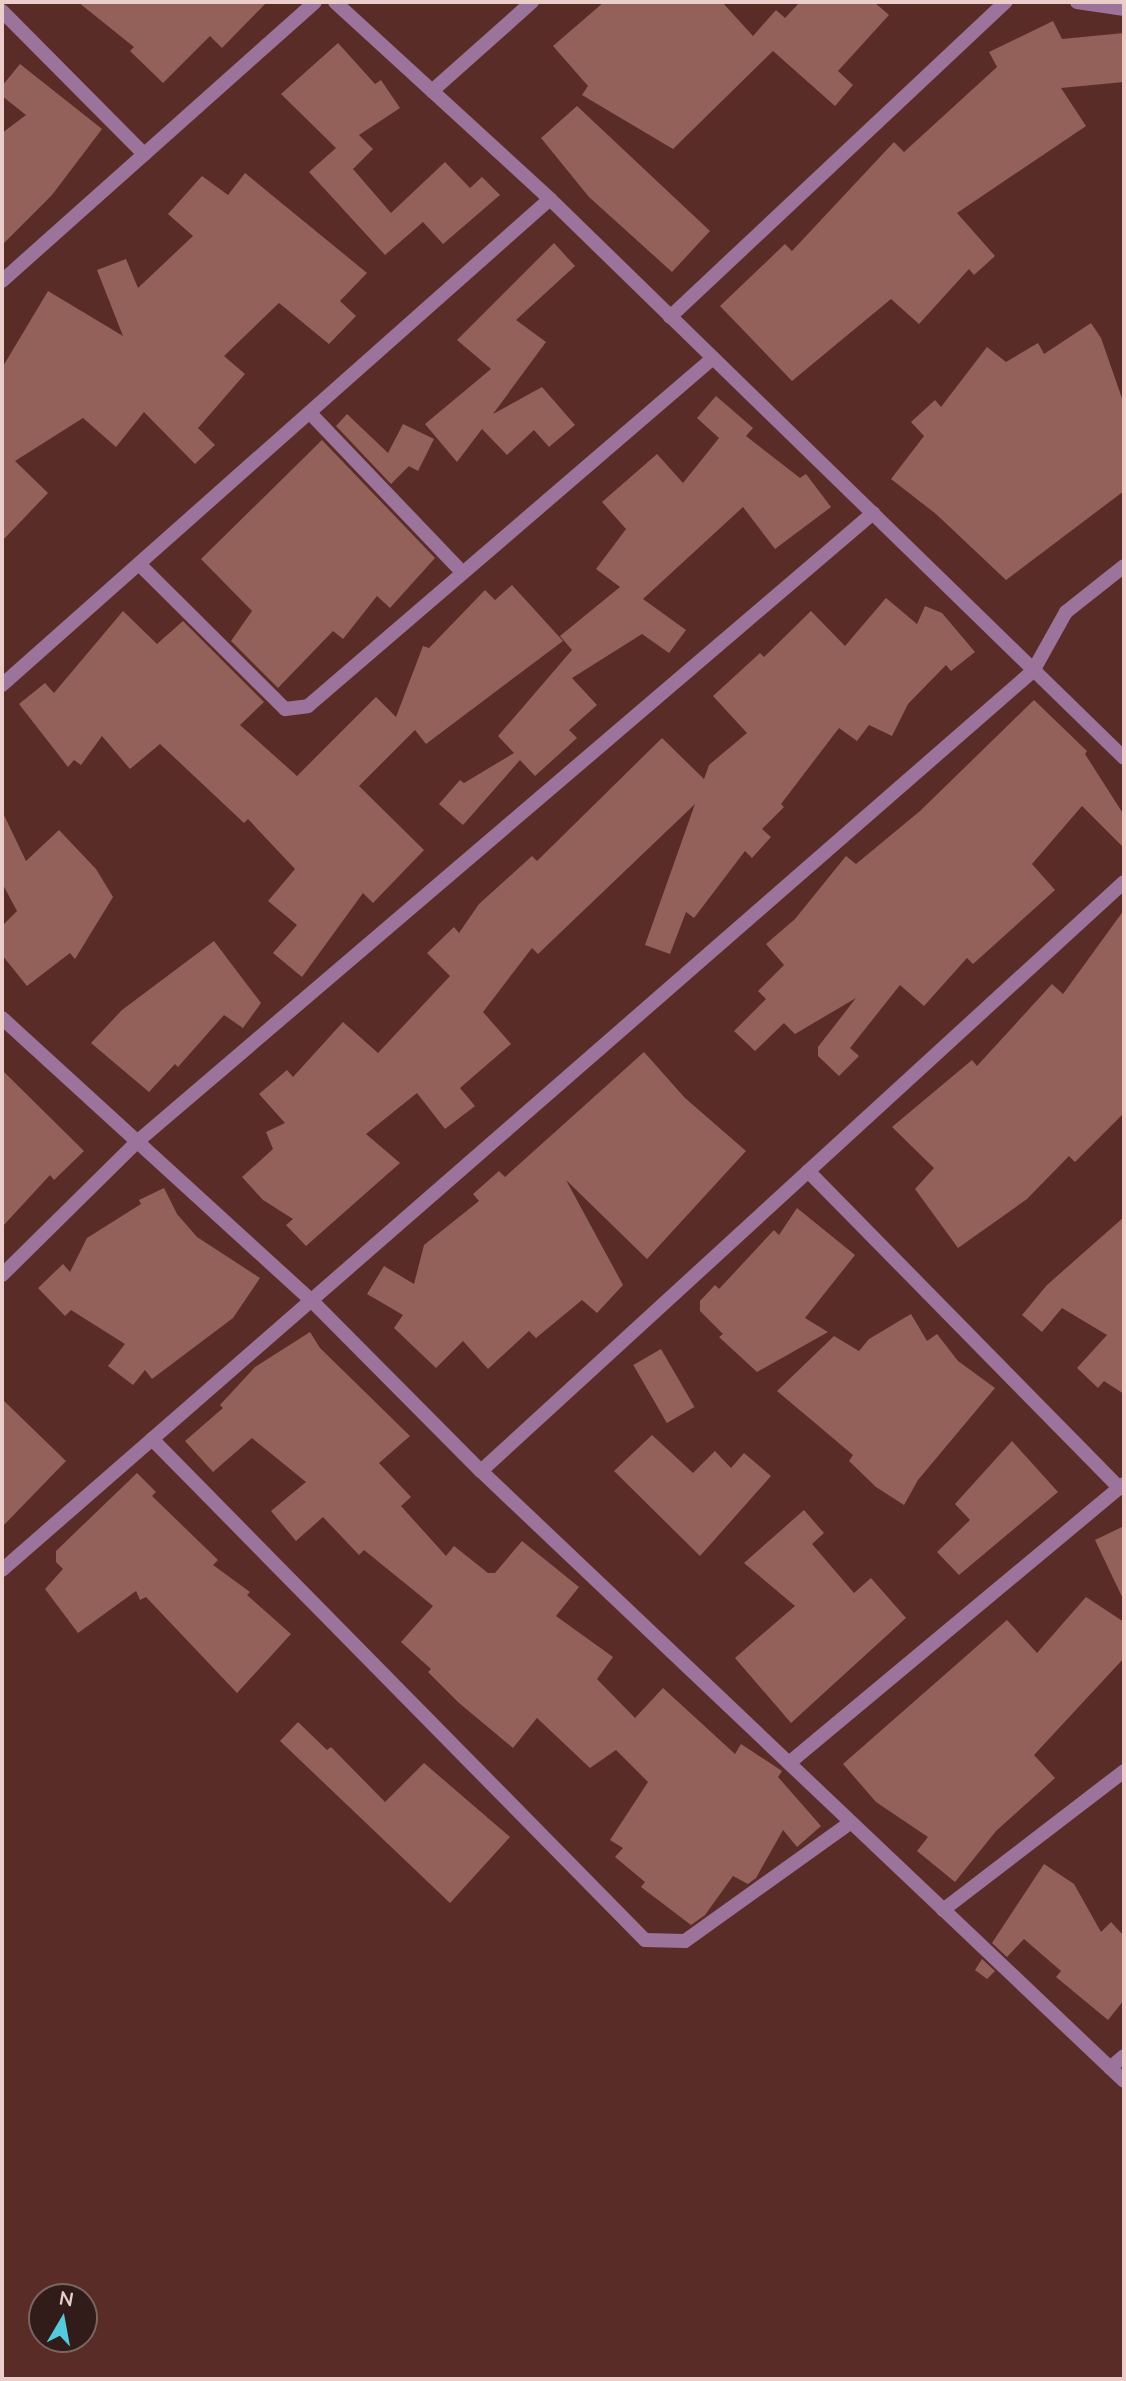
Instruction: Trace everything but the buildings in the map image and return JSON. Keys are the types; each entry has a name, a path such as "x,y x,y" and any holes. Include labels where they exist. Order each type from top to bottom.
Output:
{"street":[{"path":"2,281 315,2"},
{"path":"335,2 550,199 1124,758"},
{"path":"432,91 532,2"},
{"path":"670,317 1006,2"},
{"path":"1077,2 1124,9"},
{"path":"2,11 144,154"},
{"path":"2,685 550,199"},
{"path":"139,564 285,709 308,706 713,358"},
{"path":"310,412 463,573"},
{"path":"2,1275 138,1141 873,513"},
{"path":"2,1570 1033,671 1066,612 1124,566"},
{"path":"481,1471 1124,882"},
{"path":"2,1018 311,1300 481,1471 1124,2081"},
{"path":"789,1763 1122,1486 808,1171"},
{"path":"152,1439 645,1940 685,1941 850,1822"},
{"path":"943,1910 1124,1771"},
{"path":"1110,2068 1124,2056"}]}
